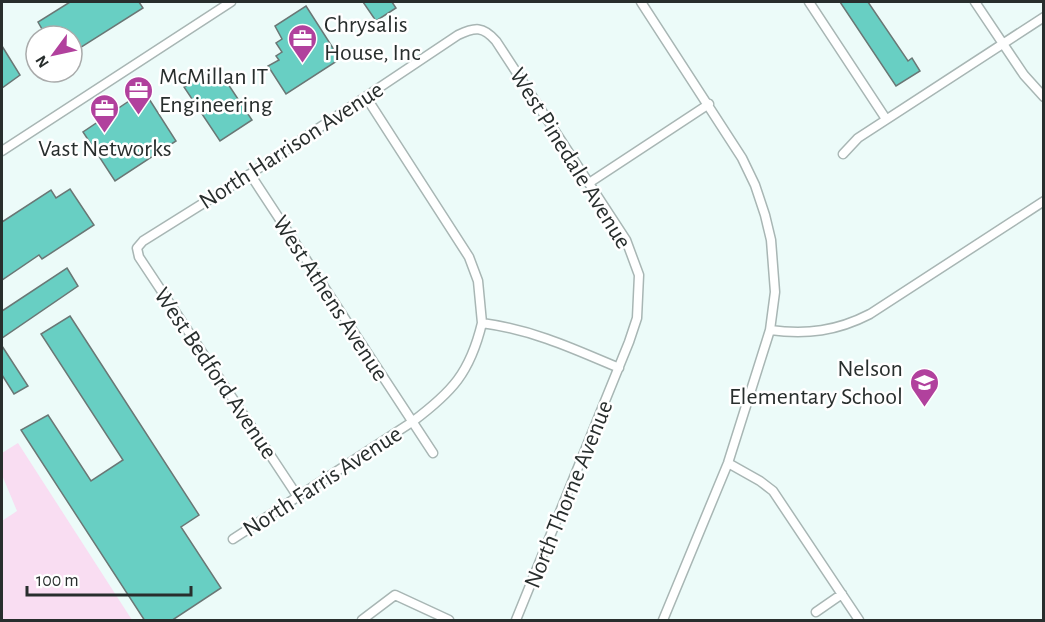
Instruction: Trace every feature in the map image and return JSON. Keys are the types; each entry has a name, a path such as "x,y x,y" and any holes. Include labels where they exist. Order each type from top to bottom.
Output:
{"street":[{"path":"2,151 231,2"},
{"path":"641,2 709,104 742,159 755,186 765,215 774,265 775,292 770,330 728,463 663,621"},
{"path":"809,2 886,119"},
{"path":"975,2 1024,75 1044,97"},
{"path":"843,154 854,142 886,119 1044,17"},
{"name":"North Harrison Avenue","path":"137,248 143,241 250,174 458,35 479,29"},
{"name":"West Pinedale Avenue","path":"479,29 489,33 496,41 626,240 639,275 637,318 619,368"},
{"name":"North Farris Avenue","path":"233,539 438,403 454,387 468,367 477,347 482,323 478,281 469,257 366,97"},
{"path":"590,183 709,104"},
{"name":"West Athens Avenue","path":"250,174 412,422"},
{"path":"770,330 825,331 870,314 1044,201"},
{"name":"West Bedford Avenue","path":"137,248 139,257 298,497"},
{"path":"482,323 520,329 542,336 619,368"},
{"name":"North Thorne Avenue","path":"516,621 619,368"},
{"name":"North Farris Avenue","path":"412,422 433,453"},
{"path":"728,463 773,491 859,621"},
{"path":"816,612 842,594"},
{"path":"362,621 395,595 449,621"}],"shaded area":[{"path":"18,443 132,620 2,620 2,521 17,511 2,475 2,453"}],"building":[{"path":"70,2 139,2 143,8 84,45 84,24 39,24 38,22"},
{"path":"363,2 392,2 396,8 376,21"},
{"path":"840,2 868,2 908,61 912,58 920,71 896,86"},
{"path":"306,6 340,59 286,94 268,66 279,60 276,56 282,52 276,43 282,39 275,26"},
{"path":"2,46 20,75 2,88"},
{"path":"216,66 252,120 220,141 184,87"},
{"path":"144,91 176,141 115,181 83,132"},
{"path":"70,189 94,225 42,259 39,255 2,280 2,222 51,190 56,198"},
{"path":"67,268 78,286 2,338 2,311"},
{"path":"70,316 199,515 181,527 221,588 171,621 145,621 21,430 48,415 91,481 123,460 41,334"},
{"path":"2,346 28,386 14,394 2,375"}],"place":[{"name":"Chrysalis House, Inc","path":"303,64"},
{"name":"McMillan IT Engineering","path":"138,116"},
{"name":"Vast Networks","path":"105,134"},
{"name":"Nelson Elementary School","path":"924,408"}]}
